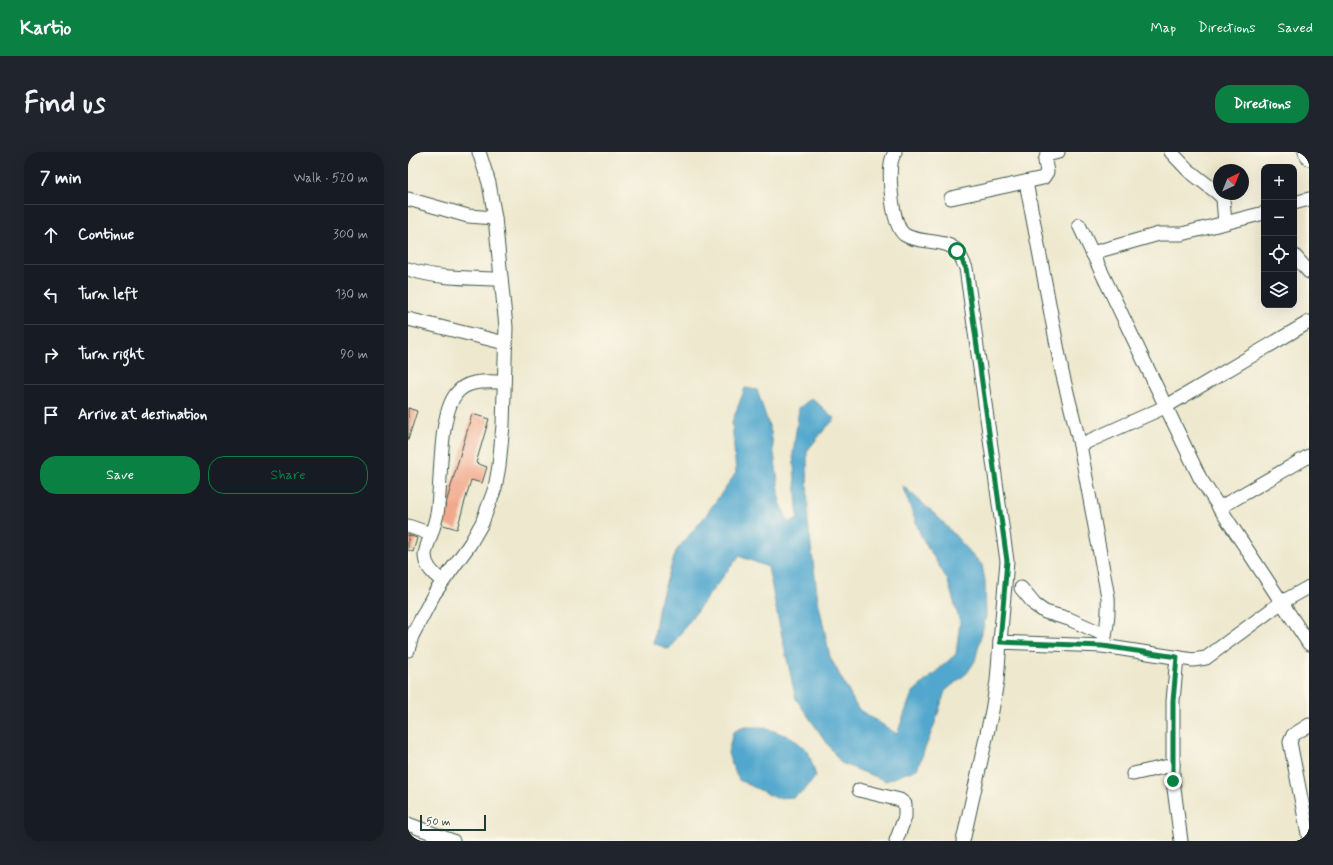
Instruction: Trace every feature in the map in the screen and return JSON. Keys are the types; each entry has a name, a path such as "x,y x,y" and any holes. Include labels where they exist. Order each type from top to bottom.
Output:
{"street":[{"path":"408,650 434,594 470,544 482,522 495,488 499,466 503,425 506,327 495,218 489,183 479,152"},
{"path":"894,152 891,163 892,203 896,222 903,234 912,239 947,245 957,251 966,268 1007,561 997,681 963,841"},
{"path":"951,198 1043,178 1047,172 1045,161 1048,155 1058,152"},
{"path":"1171,152 1188,170 1213,189"},
{"path":"1305,152 1309,158"},
{"path":"1026,182 1062,372 1080,445 1108,598 1109,612 1104,641"},
{"path":"408,199 468,216 495,218"},
{"path":"1297,202 1309,199"},
{"path":"1223,200 1225,223"},
{"path":"1092,253 1159,234 1182,234 1225,223 1261,218"},
{"path":"1079,225 1200,478 1309,644"},
{"path":"1297,258 1309,272"},
{"path":"408,269 419,273 438,276 501,279"},
{"path":"408,319 505,343"},
{"path":"1080,445 1165,407 1309,322"},
{"path":"443,581 435,576 428,566 425,554 439,501 445,428 448,411 456,394 464,387 473,383 504,382"},
{"path":"1219,508 1309,456"},
{"path":"408,526 431,534"},
{"path":"1000,642 1104,641 1194,660 1206,658 1282,602 1309,587"},
{"path":"1021,588 1035,605 1045,612 1069,619 1104,641"},
{"path":"1177,657 1173,701 1173,781 1181,841"},
{"path":"1309,725 1293,735 1290,742 1309,840"},
{"path":"1134,774 1173,765"},
{"path":"858,790 900,800 904,804 905,817 896,841"},
{"path":"408,824 453,841"}],"water":[{"path":"745,388 757,390 771,432 780,501 788,523 798,519 793,454 799,408 812,398 835,419 807,451 808,522 818,600 830,657 858,709 897,734 912,693 956,654 960,622 947,579 921,536 902,485 939,518 982,565 985,581 986,616 975,661 967,673 945,691 935,723 917,769 886,781 841,763 796,699 768,567 739,556 669,649 653,643 659,605 676,551 703,519 736,473 732,422"},
{"path":"744,727 762,727 791,737 808,751 816,776 804,791 793,797 776,798 739,780 728,753 733,732"}],"building":[{"path":"408,408 417,411 408,440"},
{"path":"472,414 489,419 476,463 487,467 482,483 471,480 457,529 440,524"},
{"path":"408,535 417,538 413,552 408,550"}],"route":[{"path":"957,251 966,268 1007,561 1000,642 1103,646 1177,657 1173,701 1173,781"}]}
